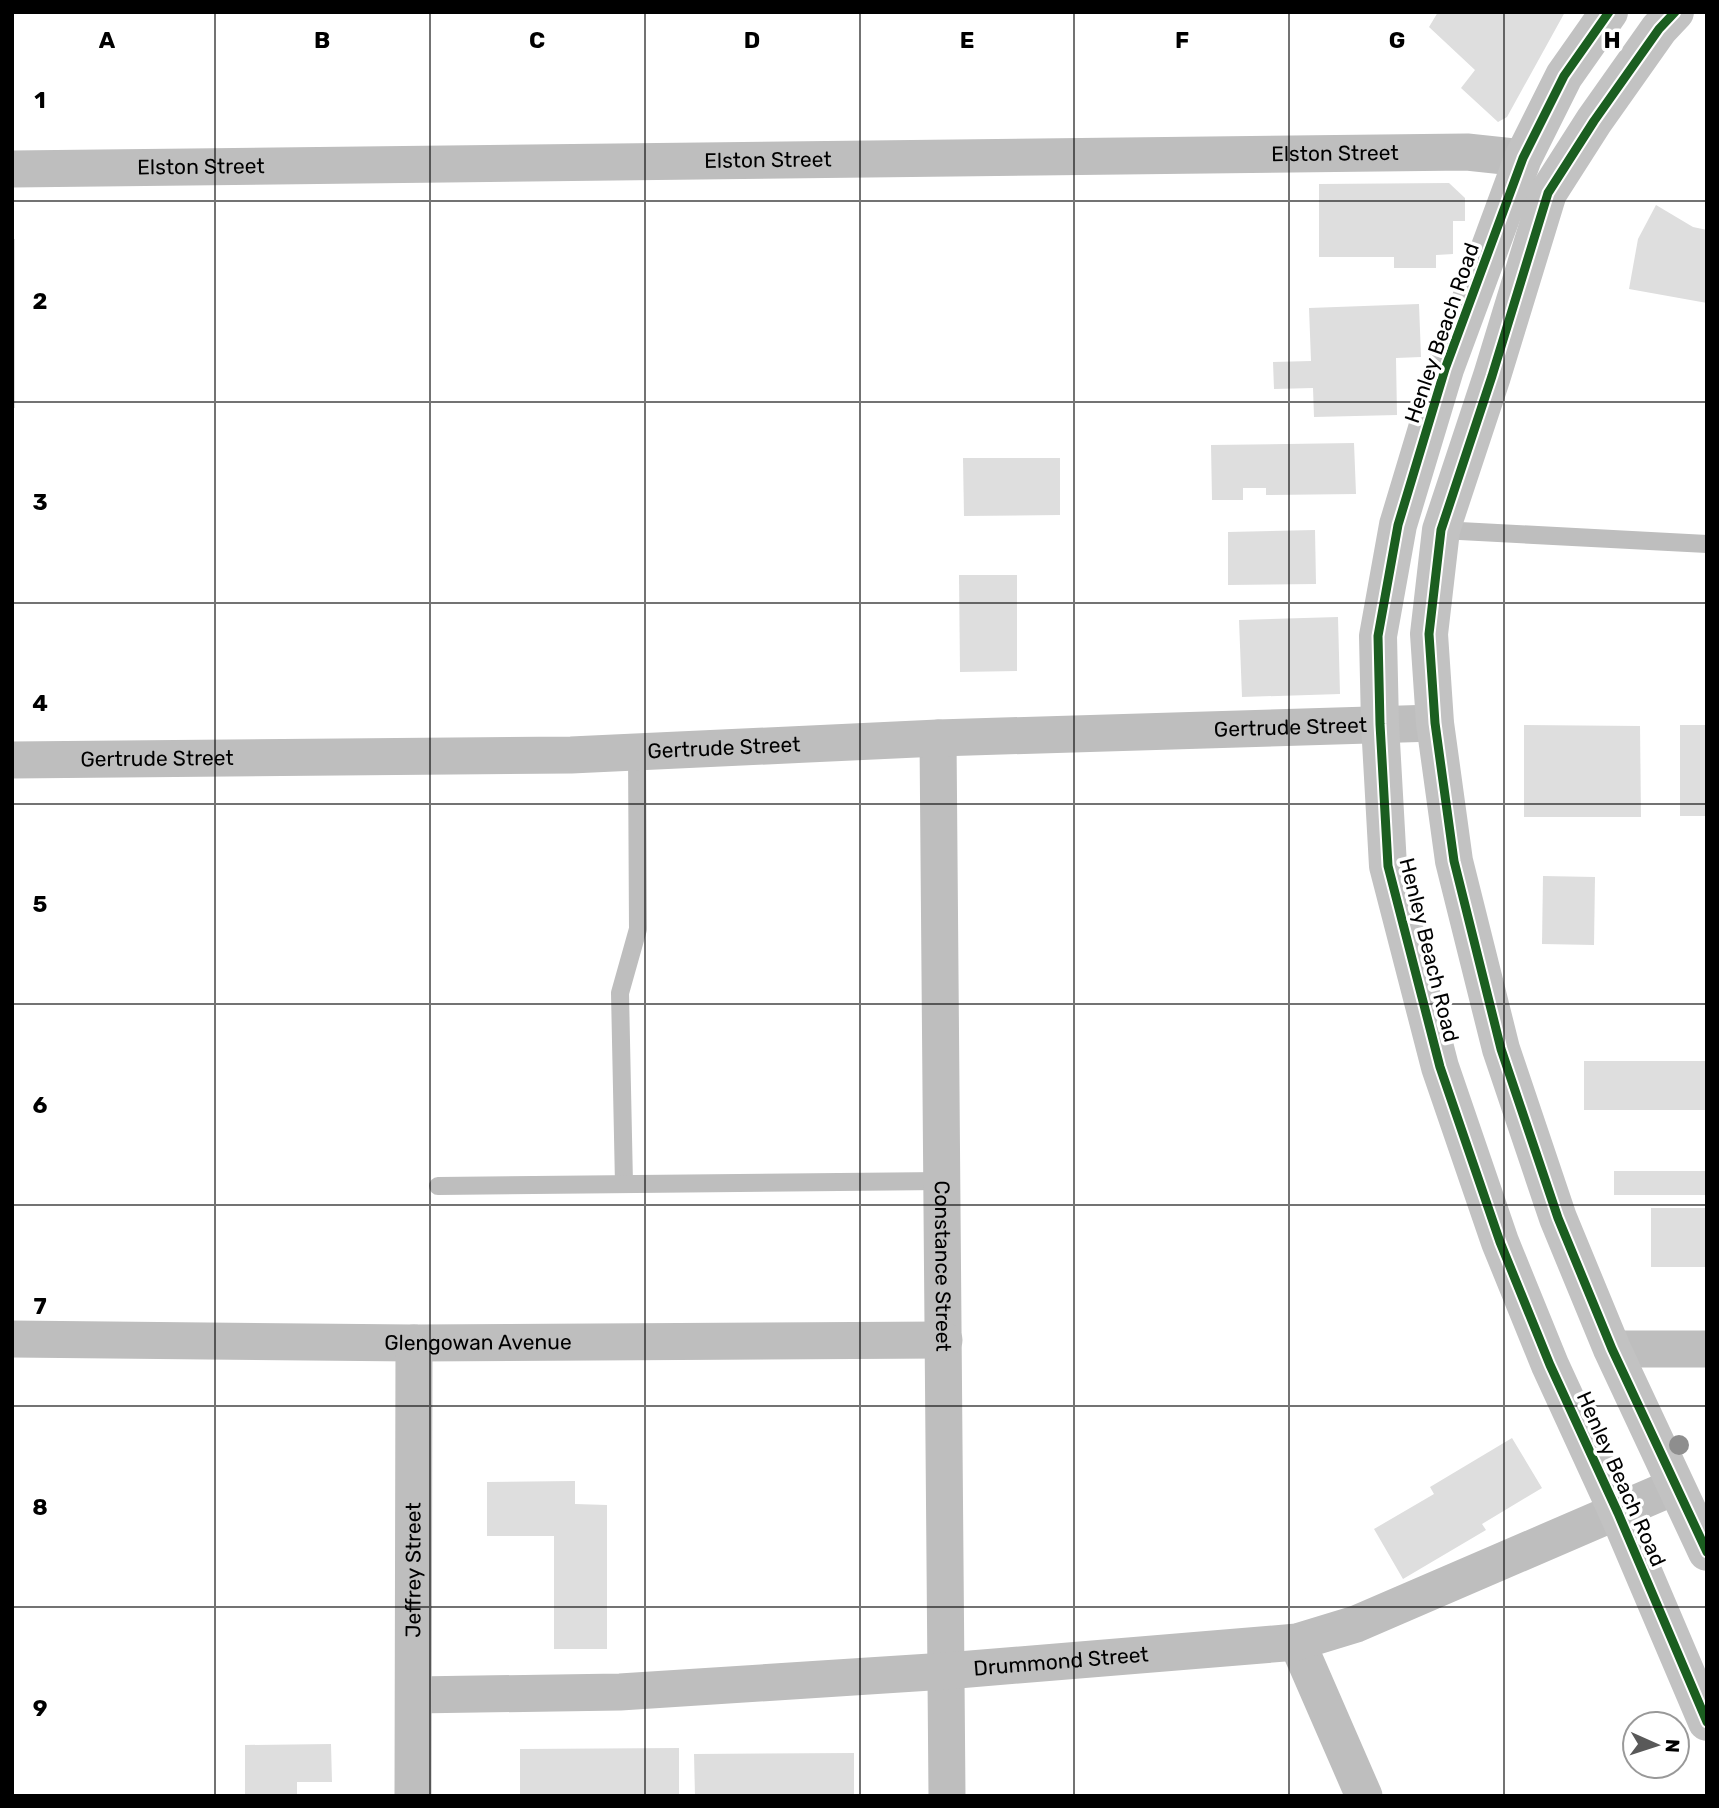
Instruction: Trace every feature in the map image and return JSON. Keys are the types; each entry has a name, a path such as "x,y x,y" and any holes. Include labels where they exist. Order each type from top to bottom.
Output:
{"main road":[{"name":"Henley Beach Road","path":"1609,12 1564,76 1523,158 1445,369 1398,525 1378,636 1388,866 1440,1067 1500,1242 1550,1365 1618,1513 1707,1722"},
{"path":"1675,12 1594,121 1548,193 1441,530 1429,634 1435,723 1454,861 1501,1049 1558,1218 1612,1349 1707,1552"}],"street":[{"name":"Elston Street","path":"12,169 1467,152 1523,158"},
{"name":"Gertrude Street","path":"12,760 570,755 938,738 1435,723"},
{"name":"Constance Street","path":"938,738 947,1796"},
{"name":"Glengowan Avenue","path":"12,1339 414,1343 944,1340"},
{"name":"Jeffrey Street","path":"413,1796 414,1343"},
{"path":"1612,1349 1707,1349"},
{"name":"Drummond Street","path":"414,1695 620,1692 946,1671 1297,1642 1356,1624 1676,1486"},
{"path":"1297,1642 1364,1796"}],"lane":[{"path":"1441,530 1707,544"},
{"path":"624,1184 620,993 638,929 637,751"},
{"path":"438,1186 942,1181"}],"building":[{"path":"1438,12 1565,12 1507,117 1498,122 1461,88 1475,70 1429,27"},
{"path":"1449,183 1465,198 1465,221 1453,221 1453,254 1436,255 1436,268 1394,268 1394,257 1319,257 1319,184"},
{"path":"1656,205 1693,227 1707,230 1707,303 1629,289 1638,239"},
{"path":"12,239 15,239 15,408 12,408"},
{"path":"1419,304 1421,357 1396,358 1397,415 1314,417 1313,388 1274,389 1273,362 1311,361 1309,308"},
{"path":"1354,443 1356,494 1266,495 1266,488 1243,488 1243,500 1212,500 1211,445"},
{"path":"963,458 1060,458 1060,515 964,516"},
{"path":"1315,530 1316,584 1228,585 1228,532"},
{"path":"959,575 1017,575 1017,671 960,672"},
{"path":"1338,617 1340,694 1242,697 1239,620"},
{"path":"1524,725 1640,726 1641,817 1524,817"},
{"path":"1680,725 1707,725 1707,816 1680,816"},
{"path":"1543,876 1595,877 1594,945 1542,944"},
{"path":"1584,1061 1707,1061 1707,1110 1584,1110"},
{"path":"1614,1171 1707,1171 1707,1195 1614,1195"},
{"path":"1651,1208 1707,1208 1707,1267 1651,1267"},
{"path":"1512,1438 1542,1488 1482,1524 1486,1530 1403,1579 1374,1529 1434,1494 1430,1487"},
{"path":"575,1481 575,1504 607,1505 607,1649 554,1649 554,1536 487,1536 487,1482"},
{"path":"331,1744 332,1782 297,1782 297,1796 245,1796 245,1745"},
{"path":"679,1748 679,1796 520,1796 520,1749"},
{"path":"854,1753 854,1796 695,1796 694,1754"}],"cycle path":[{"path":"1609,12 1564,76 1523,158 1445,369 1398,525 1378,636 1388,866 1440,1067 1500,1242 1550,1365 1618,1513 1707,1722"},
{"path":"1675,12 1659,29 1594,121 1548,193 1441,530 1429,634 1435,723 1454,861 1501,1049 1558,1218 1612,1349 1707,1552"}]}
